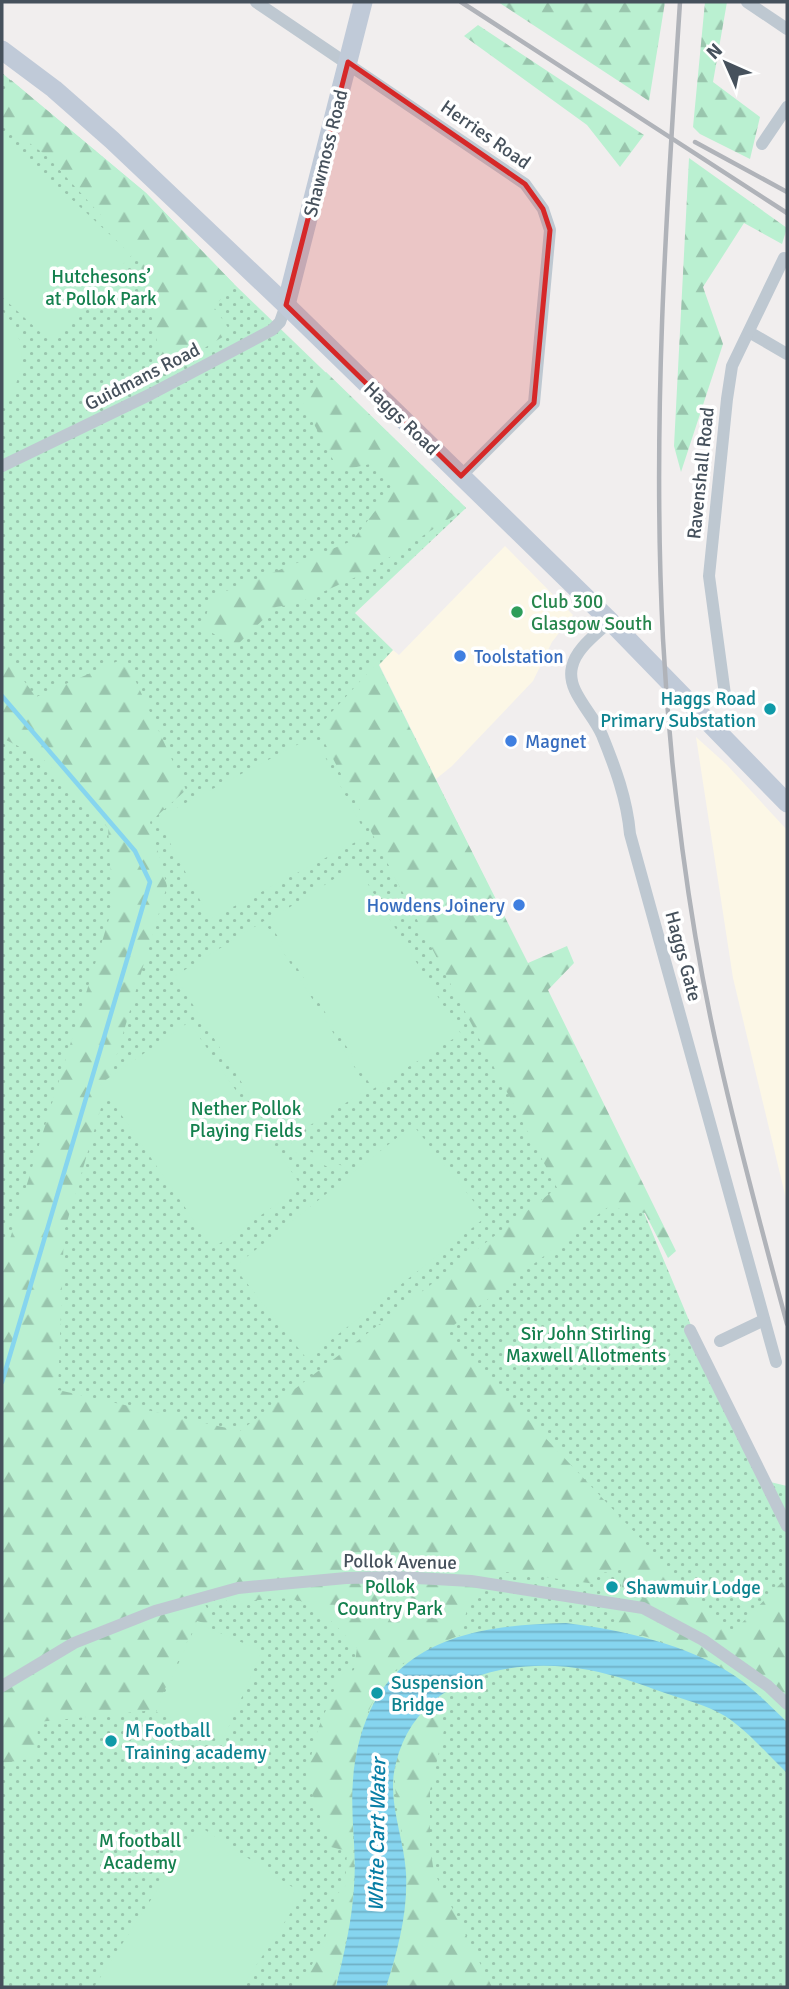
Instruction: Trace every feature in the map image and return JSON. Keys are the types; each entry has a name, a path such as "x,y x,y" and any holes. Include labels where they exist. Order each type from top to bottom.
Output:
{"main road":[{"name":"Shawmoss Road","path":"286,305 363,2"},
{"name":"Haggs Road","path":"2,50 86,117 286,305 610,621 787,803"}],"street":[{"name":"Herries Road","path":"256,2 525,184 543,209 550,230 534,403 461,476"},
{"path":"747,2 787,26"},
{"path":"762,144 787,107"},
{"name":"Ravenshall Road","path":"726,702 709,576 727,399 732,366 784,258"},
{"name":"Guidmans Road","path":"2,466 151,394 272,330 279,322 286,305"},
{"path":"748,332 787,354"},
{"name":"Haggs Gate","path":"610,621 577,655 571,669 571,681 600,732 628,807 630,834 776,1362"},
{"path":"720,1341 764,1321"},
{"path":"690,1330 787,1526"},
{"name":"Pollok Avenue","path":"2,1686 74,1643 155,1611 238,1588 346,1578 398,1577 471,1581 643,1608 703,1640 768,1686 787,1704"}],"highlighted area":[{"path":"348,62 525,184 543,209 550,230 534,403 461,476 286,305"}],"shaded area":[{"path":"505,546 573,615 552,642 533,681 452,766 436,779 379,664 393,650 399,655"},
{"path":"696,737 726,764 787,830 787,1203 733,978"}],"green space":[{"path":"498,2 665,2 649,101"},
{"path":"705,2 727,2 713,82 760,117 750,159 700,134 693,127"},
{"path":"478,25 644,135 620,167 587,125 464,36"},
{"name":"Pollok Country Park","path":"2,73 146,193 234,284 466,508 355,613 393,650 379,665 606,1122 706,1361 766,1481 787,1486 787,1987 2,1987"},
{"path":"11,80 146,193 234,284 214,307 231,332 196,353 162,365 139,257 47,156 2,123 2,93"},
{"name":"Hutchesons’ at Pollok Park","path":"2,135 132,255 51,342 2,297"},
{"path":"689,158 787,228 782,244 744,223 703,287 723,344 681,472 674,446"},
{"path":"2,311 17,333 21,359 16,385 2,408"},
{"path":"326,372 466,508 365,573 296,604 276,607 236,646 203,628 211,597 352,541 395,485 370,464 339,471 300,398"},
{"path":"2,651 36,697 125,658 186,790 150,822 167,886 64,1232 58,1390 240,1431 557,1188 317,728 377,663 528,963 567,946 574,963 548,990 676,1251 668,1258 645,1213 608,1207 445,1332 731,1634 787,1577 787,1720 747,1686 708,1661 665,1643 614,1628 625,1571 615,1568 614,1573 598,1572 596,1584 499,1571 467,1609 461,1635 428,1648 406,1661 381,1688 369,1711 360,1736 353,1790 353,1900 335,1987 301,1987 325,1938 336,1895 345,1887 347,1851 331,1847 306,1776 318,1729 340,1676 354,1670 357,1648 326,1616 313,1607 287,1598 228,1605 221,1587 200,1596 218,1627 197,1621 155,1710 38,1722 37,1758 2,1763 2,1242 10,1239 113,906 108,828 42,758 2,738"},
{"path":"314,736 367,836 210,919 157,818"},
{"path":"356,865 461,1034 373,1089 268,921"},
{"path":"264,921 368,1089 280,1144 175,976"},
{"name":"Nether Pollok Playing Fields","path":"189,1022 302,1187 213,1248 100,1084"},
{"path":"413,1125 486,1217 307,1359 234,1267"},
{"path":"287,1141 347,1168 344,1174 285,1148"},
{"path":"197,1623 262,1651 223,1740 156,1712"},
{"path":"428,1705 443,1721 444,1730 430,1791 430,1848 434,1872 492,1987 387,1987 400,1932 406,1877 395,1768 400,1747 410,1727"},
{"path":"199,1826 303,1894 242,1987 94,1987"}],"water":[{"name":"White Cart Water","path":"566,1623 654,1640 696,1655 735,1676 787,1722 787,1773 725,1716 618,1677 559,1666 529,1666 499,1670 471,1679 446,1692 424,1710 407,1734 396,1763 393,1777 394,1804 405,1859 406,1888 401,1931 386,1987 336,1987 353,1900 353,1780 361,1736 375,1701 396,1674 421,1653 452,1639 486,1630"}],"waterway":[{"path":"2,696 135,851 150,882 2,1382"}],"railway":[{"path":"461,2 787,213"},
{"path":"680,2 660,400 660,559 666,690 682,849 708,1007 787,1324"},
{"path":"695,142 787,192"}],"place":[{"name":"Club 300 Glasgow South","path":"517,612"},
{"name":"Toolstation","path":"460,656"},
{"name":"Haggs Road Primary Substation","path":"770,709"},
{"name":"Magnet","path":"511,741"},
{"name":"Howdens Joinery","path":"519,905"},
{"name":"Shawmuir Lodge","path":"612,1587"},
{"name":"Suspension Bridge","path":"377,1693"},
{"name":"M Football Training academy","path":"111,1741"}],"park label":[{"name":"Sir John Stirling Maxwell Allotments","path":"586,1344"},
{"name":"M football Academy","path":"140,1851"}]}
